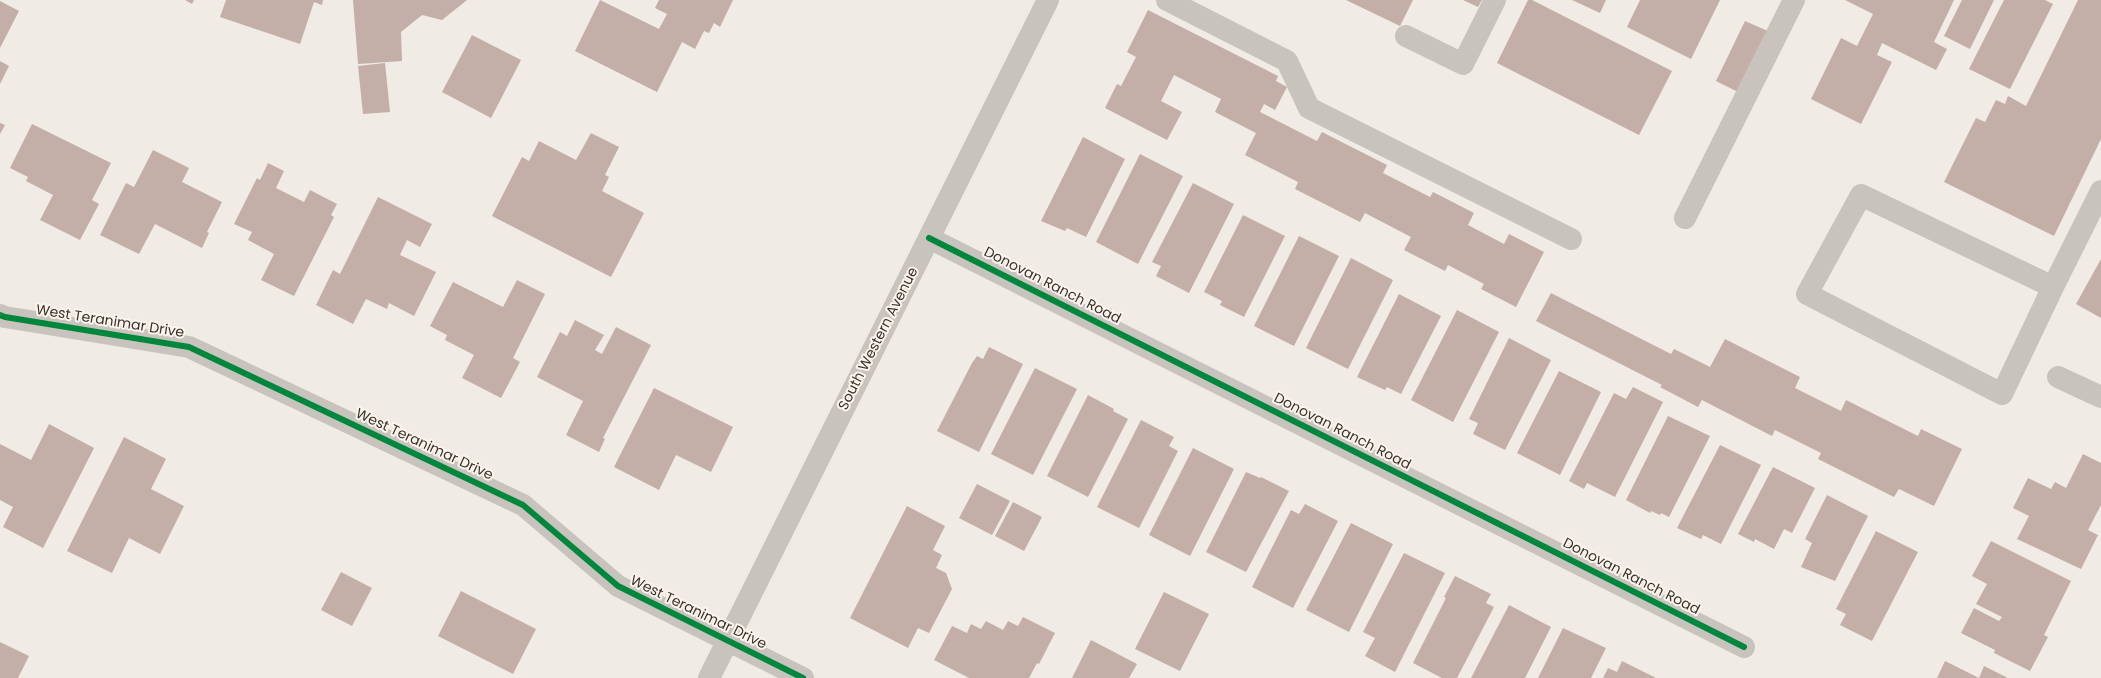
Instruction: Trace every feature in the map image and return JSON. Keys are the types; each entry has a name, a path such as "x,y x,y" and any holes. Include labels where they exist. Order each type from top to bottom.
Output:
{"street":[{"name":"South Western Avenue","path":"709,678 1048,0"},
{"path":"1168,0 1287,61 1309,108 1571,239"},
{"path":"1406,36 1463,64 1495,0"},
{"path":"1684,218 1794,0"},
{"path":"2053,287 1861,195 1807,294 2002,394 2101,191"},
{"name":"Donovan Ranch Road","path":"929,238 1744,647"},
{"name":"West Teranimar Drive","path":"0,315 189,347 523,505 618,586 803,678"},
{"path":"2058,377 2101,397"}],"building":[{"path":"185,0 194,0 192,4"},
{"path":"226,0 323,0 322,5 314,2 300,44 220,17"},
{"path":"353,0 467,0 442,20 422,15 401,32 402,61 358,64"},
{"path":"600,0 659,29 667,14 655,8 659,0 733,0 720,27 714,23 709,33 704,31 695,49 682,42 657,92 575,51"},
{"path":"1346,0 1413,0 1400,26"},
{"path":"1463,0 1482,0 1478,7"},
{"path":"1528,0 1532,0 1672,71 1639,135 1497,63"},
{"path":"1572,0 1606,0 1600,13"},
{"path":"1640,0 1720,0 1691,59 1627,27"},
{"path":"1845,0 1954,0 1934,42 1947,49 1936,70 1882,43 1877,55 1892,62 1861,124 1811,99 1841,38 1857,46 1873,14"},
{"path":"1962,0 1994,0 1970,49 1944,36"},
{"path":"2004,0 2045,0 2053,4 2010,89 1969,69"},
{"path":"2078,0 2101,0 2101,139 2054,236 1944,182 1976,118 1985,122 1996,100 2005,104 2008,96 2026,106"},
{"path":"0,1 19,11 0,48"},
{"path":"1148,10 1278,76 1276,81 1287,87 1275,110 1264,104 1260,112 1317,141 1322,132 1387,165 1383,173 1430,197 1433,192 1474,213 1468,225 1504,244 1509,234 1544,252 1516,307 1481,289 1484,284 1448,265 1445,271 1404,250 1411,237 1365,213 1360,222 1295,189 1298,182 1245,155 1256,133 1215,112 1221,99 1174,75 1161,101 1182,112 1167,140 1105,108 1117,84 1121,86 1136,57 1127,52"},
{"path":"1745,21 1770,32 1740,93 1716,81"},
{"path":"472,35 521,60 491,118 442,92"},
{"path":"0,61 9,66 0,84"},
{"path":"385,63 390,112 363,114 358,66"},
{"path":"0,123 5,125 0,134"},
{"path":"32,124 111,163 92,200 99,204 80,240 40,220 53,195 26,181 28,177 10,168"},
{"path":"591,133 619,147 605,175 609,177 602,191 644,213 611,277 492,216 522,157 529,161 539,141 576,160"},
{"path":"1083,137 1125,159 1086,237 1067,228 1065,231 1041,221"},
{"path":"153,150 189,168 182,182 222,202 207,232 209,233 202,248 155,224 139,254 100,235 126,183 134,187"},
{"path":"1140,154 1183,176 1138,264 1096,242"},
{"path":"268,163 284,171 276,188 304,202 310,190 337,204 331,215 334,217 294,296 261,280 274,254 248,240 252,232 234,224 257,178 260,180"},
{"path":"1193,183 1234,204 1189,293 1156,276 1161,266 1152,262"},
{"path":"378,197 432,224 420,247 407,240 400,255 436,272 414,316 389,303 387,309 366,299 353,324 316,305 333,270 340,274"},
{"path":"1243,215 1285,236 1244,317 1220,305 1222,301 1204,292"},
{"path":"1299,236 1339,256 1294,346 1254,326"},
{"path":"1351,258 1393,280 1348,369 1306,348"},
{"path":"2101,259 2101,318 2076,304"},
{"path":"517,280 545,294 513,358 520,362 501,398 462,378 474,355 445,340 447,335 430,326 453,282 503,307"},
{"path":"1551,293 1671,354 1674,349 1710,367 1725,339 1800,377 1795,388 1841,411 1846,400 1918,436 1921,429 1962,449 1934,506 1899,489 1894,497 1818,459 1821,453 1775,430 1772,436 1702,400 1698,407 1660,387 1662,385 1536,321"},
{"path":"1399,294 1441,316 1401,394 1387,387 1385,390 1357,377"},
{"path":"1457,310 1499,332 1453,422 1411,400"},
{"path":"575,320 604,335 595,350 602,354 616,327 651,345 603,438 605,439 599,452 566,435 583,401 537,377 560,332 567,336"},
{"path":"1509,338 1551,360 1505,450 1473,434 1478,423 1469,419"},
{"path":"989,347 1023,364 979,452 937,431 972,363 977,356 983,359"},
{"path":"1035,368 1077,389 1033,475 991,454"},
{"path":"1559,371 1601,392 1560,475 1517,453"},
{"path":"1633,387 1663,402 1615,497 1587,483 1584,489 1569,481 1614,393 1626,399"},
{"path":"654,388 733,427 711,472 676,455 659,490 614,467"},
{"path":"1088,395 1114,409 1113,411 1128,419 1088,497 1047,476"},
{"path":"1668,416 1710,436 1669,517 1661,513 1660,515 1651,511 1650,513 1626,500"},
{"path":"1141,420 1174,437 1169,446 1178,451 1139,528 1097,507"},
{"path":"49,424 94,448 43,548 3,527 13,507 0,500 0,444 31,460"},
{"path":"124,437 166,459 151,489 184,506 160,554 129,538 112,573 67,551"},
{"path":"1720,445 1761,465 1721,544 1703,535 1701,539 1677,528"},
{"path":"1193,448 1234,469 1190,556 1149,535"},
{"path":"2083,454 2101,463 2101,505 2088,530 2098,535 2081,569 2017,539 2029,516 2013,508 2028,478 2051,489 2055,482 2066,488"},
{"path":"1773,467 1815,488 1792,533 1784,529 1774,549 1755,539 1754,542 1738,534"},
{"path":"1246,472 1260,478 1261,477 1289,491 1246,572 1206,552"},
{"path":"977,484 1010,501 992,535 959,518"},
{"path":"1827,495 1868,516 1835,581 1801,567 1812,543 1805,539"},
{"path":"1013,502 1042,517 1024,551 995,536"},
{"path":"1305,504 1338,521 1293,608 1252,587 1291,510 1299,514"},
{"path":"907,506 945,526 933,550 942,555 936,568 946,573 952,589 929,633 918,628 908,648 850,618"},
{"path":"1351,523 1393,544 1349,632 1306,610"},
{"path":"1876,531 1918,552 1872,641 1840,625 1846,614 1836,609"},
{"path":"1991,541 2071,581 2044,635 2048,637 2030,671 1994,653 1995,650 1961,633 1974,608 1999,621 2002,617 1976,604 1987,584 1972,576"},
{"path":"1404,553 1445,573 1395,672 1365,656 1375,638 1363,632"},
{"path":"341,572 372,588 352,626 321,610"},
{"path":"1455,576 1491,594 1486,603 1494,607 1457,678 1442,678 1413,663 1446,598 1444,597"},
{"path":"461,591 536,629 513,674 438,636"},
{"path":"1164,592 1209,614 1180,671 1135,649"},
{"path":"1509,605 1551,627 1525,678 1471,678"},
{"path":"1023,617 1055,633 1039,664 1037,663 1029,678 969,678 934,660 952,626 967,633 971,624 981,629 986,621 1003,630 1008,621 1018,626"},
{"path":"1563,628 1606,648 1591,678 1538,678"},
{"path":"1091,640 1137,664 1129,678 1072,678"},
{"path":"0,642 29,656 18,678 0,678"},
{"path":"1622,661 1656,678 1603,678 1608,668 1617,672"},
{"path":"1945,661 1979,678 1937,678"},
{"path":"1984,666 2008,678 1979,678"}],"cycle path":[{"path":"929,238 1744,647"},
{"path":"0,315 189,347 523,505 618,586 803,678"}]}
